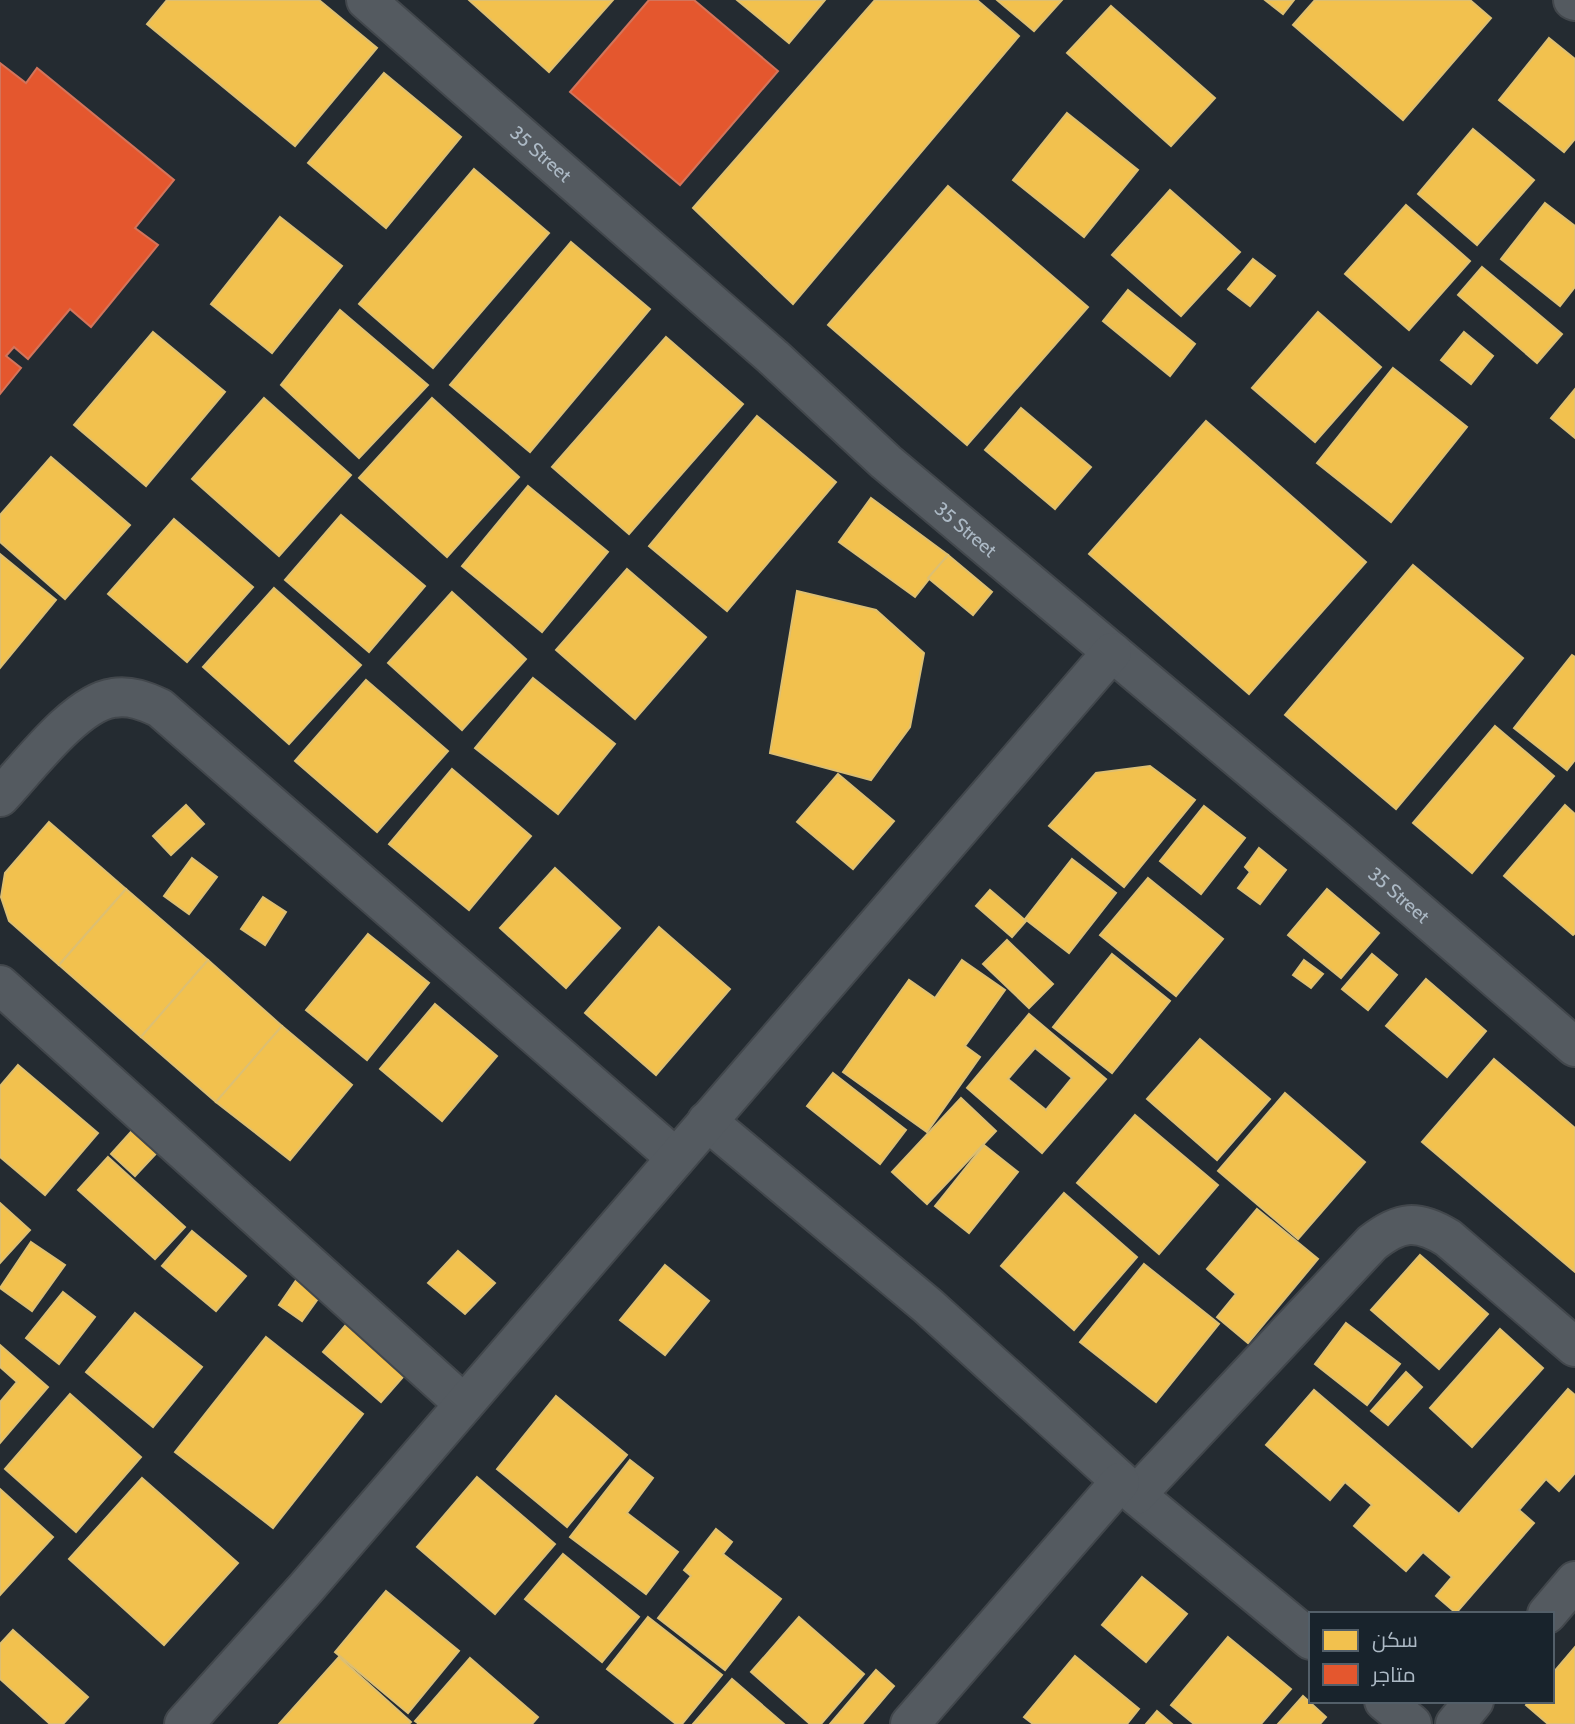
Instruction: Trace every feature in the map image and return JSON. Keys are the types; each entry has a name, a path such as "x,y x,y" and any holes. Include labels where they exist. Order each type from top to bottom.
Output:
{"street":[{"name":"35 Street","path":"366,0 773,357 886,462 1338,842 1575,1047"},
{"path":"184,1724 306,1588 1112,652"},
{"path":"0,797 69,723 89,707 112,698 137,698 160,708 676,1158"},
{"path":"0,985 464,1404"},
{"path":"707,1121 928,1306 1128,1488 1309,1638"},
{"path":"910,1724 1128,1488 1372,1243 1389,1230 1409,1224 1430,1227 1448,1238 1575,1347"},
{"path":"1549,1612 1575,1581"},
{"path":"1386,1703 1412,1724"},
{"path":"1455,1724 1472,1703"}],"building: سكن":[{"path":"167,0 319,0 377,48 295,146 147,24"},
{"path":"469,0 613,0 549,72"},
{"path":"737,0 825,0 789,43"},
{"path":"875,0 977,0 1019,36 793,304 693,208"},
{"path":"997,0 1062,0 1034,31"},
{"path":"1265,0 1294,0 1283,14"},
{"path":"1315,0 1470,0 1491,18 1403,120 1293,25"},
{"path":"1111,6 1215,98 1171,146 1067,53"},
{"path":"1549,38 1575,59 1575,139 1564,152 1499,100"},
{"path":"384,73 461,137 386,228 308,163"},
{"path":"1067,113 1138,170 1084,237 1013,180"},
{"path":"1473,129 1534,180 1477,245 1418,194"},
{"path":"474,169 549,233 433,368 359,304"},
{"path":"948,186 1088,307 967,445 828,325"},
{"path":"1170,190 1240,252 1181,316 1112,255"},
{"path":"1545,203 1575,226 1575,287 1560,306 1501,259"},
{"path":"1406,205 1470,261 1409,330 1345,274"},
{"path":"280,217 342,266 272,353 211,304"},
{"path":"571,242 650,309 530,452 450,385"},
{"path":"1253,259 1275,276 1250,306 1228,289"},
{"path":"1482,267 1562,334 1537,363 1458,295"},
{"path":"1128,290 1195,344 1170,376 1103,321"},
{"path":"340,310 428,385 359,458 281,385"},
{"path":"1318,312 1381,367 1315,442 1252,388"},
{"path":"153,332 225,392 146,486 74,425"},
{"path":"1464,332 1493,356 1471,384 1441,360"},
{"path":"666,337 743,404 629,534 552,467"},
{"path":"1393,368 1467,427 1391,522 1317,463"},
{"path":"1575,389 1575,438 1551,418"},
{"path":"264,398 351,475 279,556 192,479"},
{"path":"432,398 519,477 447,557 359,478"},
{"path":"1021,408 1091,467 1055,509 985,450"},
{"path":"757,416 836,482 727,611 649,546"},
{"path":"1206,421 1366,562 1249,694 1089,554"},
{"path":"51,457 130,525 65,599 0,542 0,515"},
{"path":"528,486 608,552 542,632 462,566"},
{"path":"871,498 948,555 915,597 839,542"},
{"path":"341,515 425,586 369,652 285,580"},
{"path":"174,519 253,587 187,662 108,594"},
{"path":"0,554 56,600 0,668"},
{"path":"948,555 992,592 973,615 928,578"},
{"path":"1413,565 1523,658 1396,809 1285,715"},
{"path":"627,569 706,637 635,719 556,650"},
{"path":"274,588 361,665 289,744 203,667"},
{"path":"797,591 876,610 924,653 910,727 871,780 770,753"},
{"path":"452,592 526,659 462,730 388,663"},
{"path":"1572,655 1575,657 1575,760 1567,770 1514,728"},
{"path":"533,678 615,744 558,814 475,748"},
{"path":"366,680 448,751 377,832 295,761"},
{"path":"1495,726 1554,776 1472,873 1413,823"},
{"path":"1150,766 1195,800 1124,887 1049,826 1096,773"},
{"path":"452,769 531,836 469,910 389,844"},
{"path":"838,774 894,821 853,869 797,822"},
{"path":"186,805 204,824 171,855 153,836"},
{"path":"1565,805 1575,814 1573,935 1504,876"},
{"path":"1204,806 1245,838 1201,894 1160,861"},
{"path":"49,822 126,889 59,965 9,921 1,897 5,873"},
{"path":"1259,848 1286,870 1260,904 1238,888 1250,872 1245,867"},
{"path":"192,858 217,877 189,914 164,896"},
{"path":"1072,859 1116,893 1069,953 1025,919"},
{"path":"555,868 620,928 566,988 500,928"},
{"path":"1148,878 1223,939 1176,996 1100,935"},
{"path":"126,889 208,960 141,1037 59,965"},
{"path":"1327,889 1379,933 1341,978 1288,935"},
{"path":"990,890 1026,921 1012,937 976,906"},
{"path":"263,897 286,912 265,945 241,929"},
{"path":"659,927 730,989 656,1075 585,1013"},
{"path":"368,934 429,983 367,1060 306,1010"},
{"path":"1007,940 1053,984 1029,1008 983,964"},
{"path":"1112,954 1170,1001 1112,1073 1053,1027"},
{"path":"1372,954 1397,975 1368,1010 1342,989"},
{"path":"208,960 282,1026 216,1102 141,1037"},
{"path":"962,960 1005,990 965,1046 980,1057 927,1132 843,1072 909,980 935,998"},
{"path":"1304,960 1323,974 1311,988 1293,975"},
{"path":"1426,979 1486,1031 1447,1077 1386,1026"},
{"path":"435,1004 497,1056 442,1121 380,1069"},
{"path":"1029,1014 1106,1079 1042,1153 967,1088","holes":["1035,1048 1072,1078 1046,1110 1008,1079"]},
{"path":"282,1026 352,1085 290,1160 216,1102"},
{"path":"1200,1039 1270,1099 1217,1160 1147,1099"},
{"path":"1494,1059 1575,1128 1575,1272 1422,1142"},
{"path":"18,1065 98,1133 45,1195 0,1157 0,1086"},
{"path":"833,1073 906,1130 880,1164 807,1106"},
{"path":"1285,1093 1365,1162 1298,1239 1218,1171"},
{"path":"961,1098 996,1131 927,1204 892,1172"},
{"path":"1135,1115 1218,1185 1159,1254 1077,1183"},
{"path":"139,1123 164,1145 135,1176 111,1154"},
{"path":"984,1145 1018,1172 969,1233 935,1206"},
{"path":"108,1157 185,1227 155,1259 78,1190"},
{"path":"1064,1193 1137,1257 1074,1330 1001,1266"},
{"path":"0,1203 30,1230 0,1263"},
{"path":"1257,1209 1318,1259 1248,1343 1217,1317 1236,1294 1207,1269"},
{"path":"192,1231 246,1276 216,1311 162,1266"},
{"path":"31,1242 65,1265 32,1311 0,1288"},
{"path":"458,1251 495,1283 465,1314 428,1283"},
{"path":"1420,1255 1488,1314 1439,1369 1371,1310"},
{"path":"1144,1264 1219,1324 1156,1402 1080,1342"},
{"path":"665,1265 709,1301 665,1355 620,1320"},
{"path":"297,1279 320,1296 302,1321 279,1305"},
{"path":"63,1292 95,1317 59,1364 26,1338"},
{"path":"135,1313 202,1367 153,1427 86,1372"},
{"path":"350,1320 409,1370 381,1402 323,1352"},
{"path":"1346,1323 1400,1364 1367,1405 1315,1364"},
{"path":"1500,1329 1543,1368 1472,1447 1430,1408"},
{"path":"266,1337 363,1414 273,1528 175,1452"},
{"path":"0,1345 48,1387 0,1443 0,1402 17,1382 0,1367"},
{"path":"1406,1372 1422,1387 1388,1425 1371,1411"},
{"path":"1568,1389 1575,1395 1575,1473 1559,1491 1546,1479 1519,1510 1534,1523 1457,1612 1436,1596 1452,1577 1423,1552 1406,1571 1354,1526 1372,1505 1345,1482 1330,1500 1266,1445 1314,1390 1459,1514"},
{"path":"70,1394 141,1457 76,1532 5,1469"},
{"path":"556,1396 627,1455 567,1527 497,1469"},
{"path":"630,1460 653,1478 627,1513 678,1552 646,1594 570,1537"},
{"path":"477,1477 555,1544 495,1614 417,1547"},
{"path":"142,1478 238,1563 164,1645 69,1559"},
{"path":"0,1489 53,1537 0,1595"},
{"path":"716,1529 732,1542 723,1554 781,1599 725,1670 658,1618 691,1576 684,1570"},
{"path":"563,1554 639,1617 602,1662 525,1599"},
{"path":"1142,1577 1187,1614 1146,1662 1102,1625"},
{"path":"386,1591 459,1651 408,1713 335,1652"},
{"path":"648,1617 722,1675 682,1724 676,1724 607,1669"},
{"path":"799,1617 864,1674 821,1724 810,1724 751,1672"},
{"path":"13,1630 88,1697 63,1724 50,1724 0,1679 0,1644"},
{"path":"1228,1637 1291,1689 1261,1724 1194,1724 1171,1705"},
{"path":"1575,1647 1575,1724 1548,1724 1526,1705 1554,1703 1554,1672"},
{"path":"1075,1656 1139,1709 1127,1724 1033,1724 1024,1717"},
{"path":"339,1657 411,1722 279,1724"},
{"path":"470,1658 538,1717 532,1724 419,1724 415,1721"},
{"path":"876,1670 894,1686 862,1724 830,1724"},
{"path":"732,1679 784,1724 693,1724"},
{"path":"1303,1696 1326,1717 1320,1724 1278,1724"},
{"path":"1157,1711 1172,1724 1146,1724"}],"building: متاجر":[{"path":"649,0 694,0 778,71 680,185 570,92"},
{"path":"0,63 26,83 37,68 174,180 135,228 158,245 91,327 70,309 28,359 14,347 6,356 21,368 0,394"}]}
